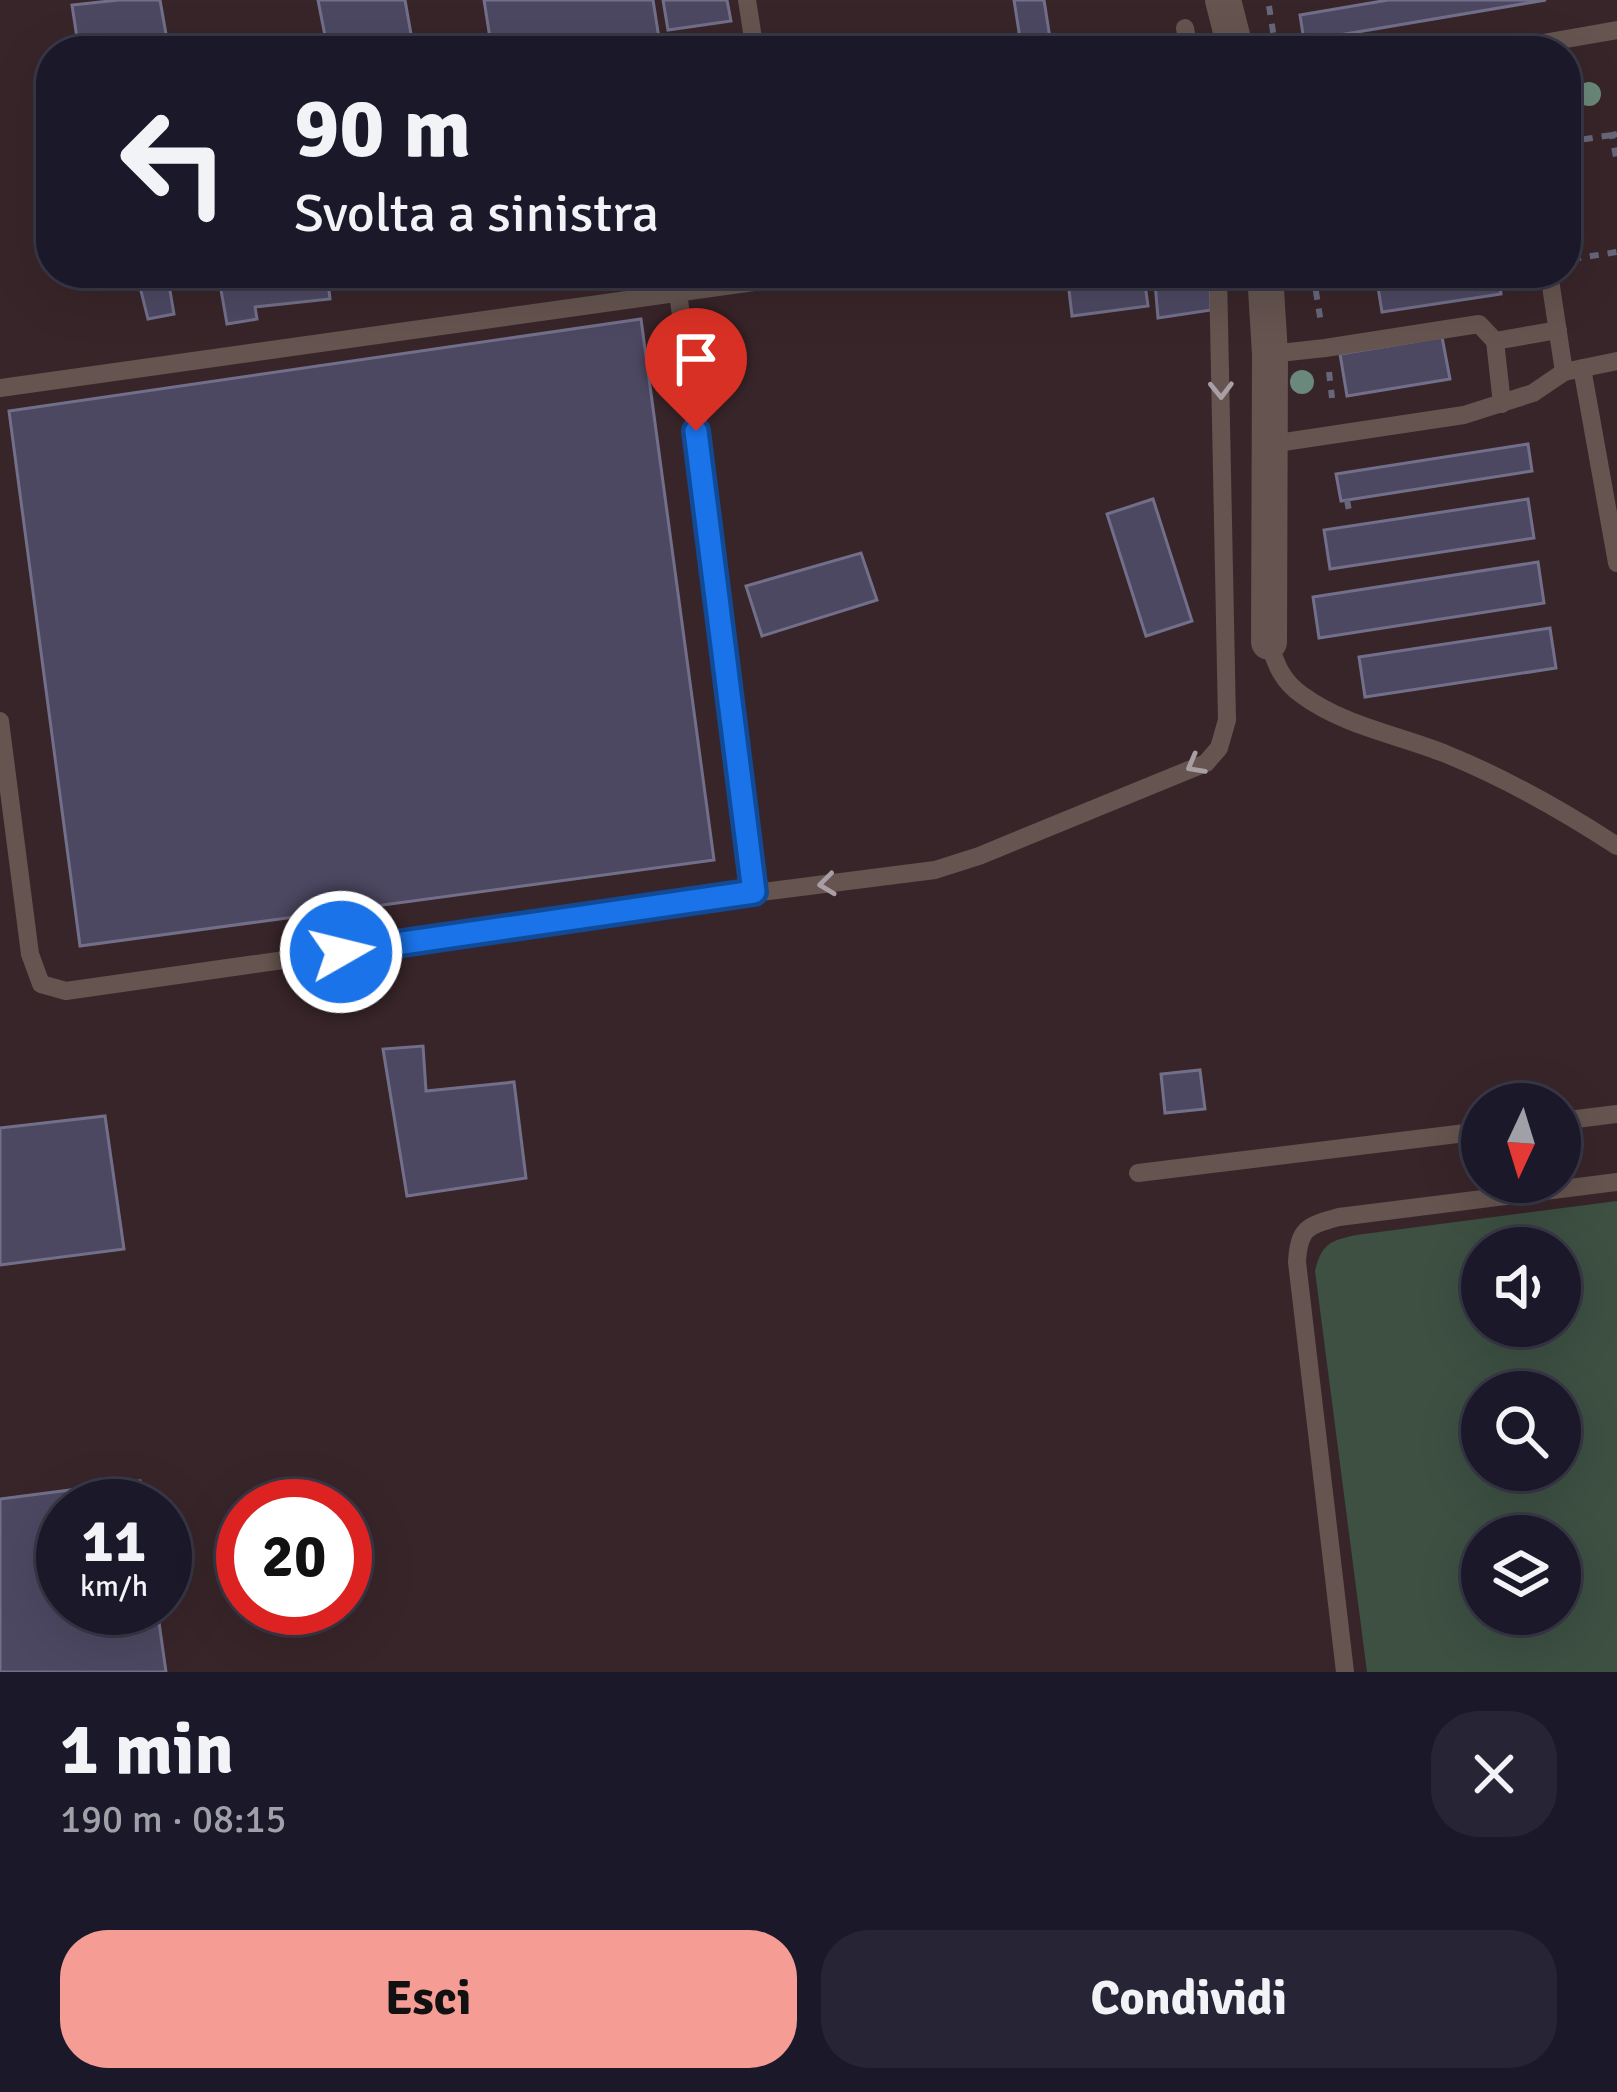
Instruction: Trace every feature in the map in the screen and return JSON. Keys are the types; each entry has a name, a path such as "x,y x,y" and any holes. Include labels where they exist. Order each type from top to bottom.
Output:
{"street":[{"path":"1223,0 1232,36"},
{"path":"1266,288 1270,354 1268,642"}],"lane":[{"path":"747,0 753,36"},
{"path":"1185,28 1186,36"},
{"path":"1581,36 1617,30"},
{"path":"0,388 704,288"},
{"path":"0,721 9,861 30,954 40,984 67,991 935,870 979,856 1206,764 1219,748 1227,720 1218,288"},
{"path":"1551,288 1617,563"},
{"path":"678,292 754,892"},
{"path":"1270,354 1479,324 1495,341 1502,404"},
{"path":"1495,341 1558,330"},
{"path":"1270,444 1464,416 1533,393 1573,370 1617,361"},
{"path":"1268,642 1278,672 1328,712 1446,754 1535,794 1617,846"},
{"path":"1581,1118 1617,1114"},
{"path":"1138,1173 1461,1134"},
{"path":"1345,1672 1298,1240 1310,1225 1339,1217 1617,1182"}],"path":[{"path":"1269,6 1274,36"},
{"path":"1581,140 1615,134 1617,163"},
{"path":"1581,258 1617,252"},
{"path":"1347,500 1348,511"}],"shaded area":[{"path":"0,0 1617,0 1617,1672 0,1672"}],"green space":[{"path":"1617,1201 1617,1672 1367,1672 1315,1271 1328,1245 1340,1239"}],"building":[{"path":"160,0 166,36 77,36 72,5"},
{"path":"318,0 405,0 411,36 325,36"},
{"path":"484,0 653,0 659,36 490,36"},
{"path":"663,0 727,0 731,21 668,30"},
{"path":"1014,0 1044,0 1050,36 1020,36"},
{"path":"1388,0 1546,0 1334,36 1303,36 1300,15"},
{"path":"140,288 170,288 174,314 148,319"},
{"path":"221,288 329,288 330,299 255,307 257,319 227,324"},
{"path":"1069,288 1146,288 1148,306 1072,316"},
{"path":"1155,288 1210,288 1211,310 1158,318"},
{"path":"1378,288 1500,288 1501,294 1382,312"},
{"path":"641,319 714,860 80,946 9,411"},
{"path":"1442,337 1450,379 1347,396 1340,354"},
{"path":"1528,444 1532,471 1341,501 1336,474"},
{"path":"1153,499 1192,621 1146,636 1107,514"},
{"path":"1528,499 1534,538 1330,569 1324,530"},
{"path":"861,553 877,600 762,636 746,586"},
{"path":"1538,562 1544,603 1319,638 1313,597"},
{"path":"1550,628 1556,668 1365,697 1359,657"},
{"path":"423,1046 426,1091 514,1082 526,1178 407,1196 383,1049"},
{"path":"1200,1070 1205,1109 1165,1113 1161,1074"},
{"path":"105,1116 124,1249 0,1265 0,1128"},
{"path":"36,1494 36,1635 161,1635 166,1672 0,1672 0,1499"}],"route":[{"path":"341,952 754,892 696,431"}]}
